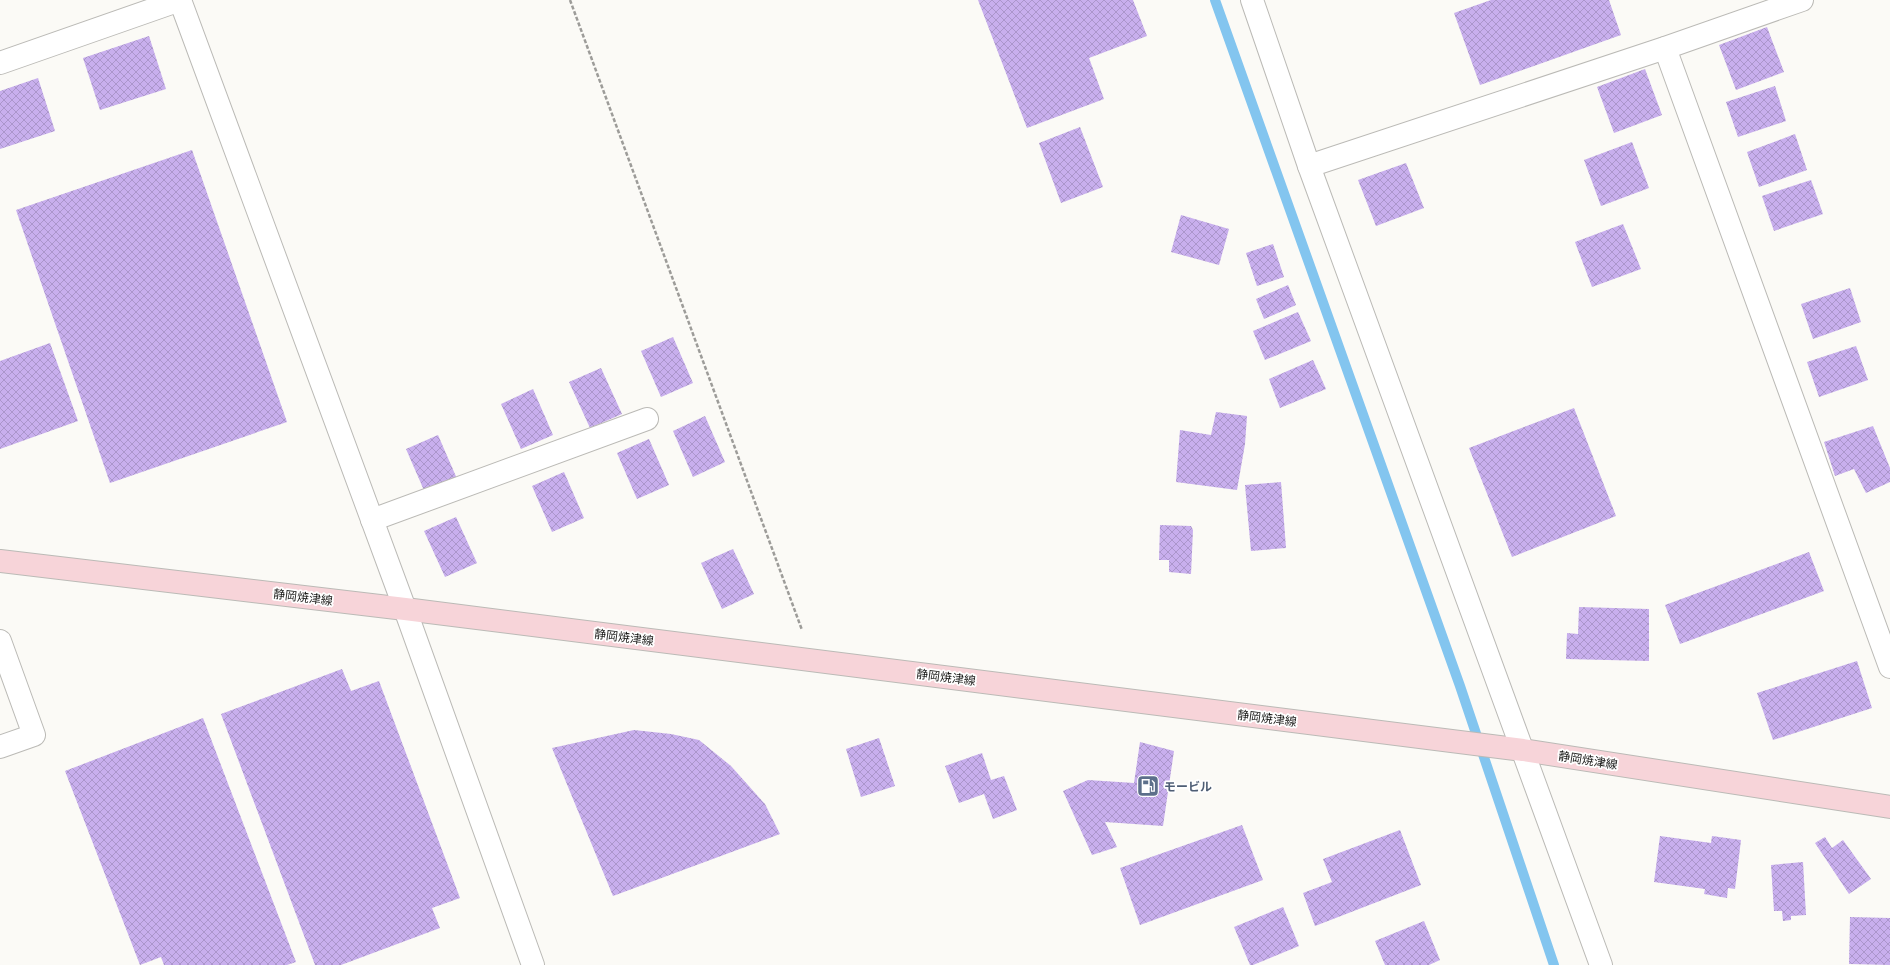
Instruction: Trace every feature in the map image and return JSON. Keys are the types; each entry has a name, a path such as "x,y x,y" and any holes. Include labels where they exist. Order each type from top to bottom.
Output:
{"main road":[{"name":"静岡焼津線","path":"0,560 405,609 1523,750 1890,806"}],"street":[{"path":"0,63 180,0 405,609 533,965"},
{"path":"1252,0 1309,166 1601,965"},
{"path":"1309,166 1665,48 1802,0"},
{"path":"1665,48 1890,667"},
{"path":"372,520 647,419"},
{"path":"0,641 34,735 0,747"}],"path":[{"path":"570,0 814,661"}],"building":[{"path":"978,0 1133,0 1147,36 1089,58 1104,99 1027,128"},
{"path":"1491,0 1609,0 1621,35 1480,85 1454,13"},
{"path":"1767,27 1784,72 1736,90 1719,45"},
{"path":"149,36 166,89 100,110 83,58"},
{"path":"1645,69 1662,115 1614,133 1597,87"},
{"path":"38,78 55,131 0,149 0,91"},
{"path":"1775,86 1786,121 1738,137 1726,102"},
{"path":"1080,127 1103,187 1061,203 1039,143"},
{"path":"1795,134 1807,170 1759,187 1747,152"},
{"path":"1632,142 1649,188 1601,206 1584,160"},
{"path":"192,150 287,422 110,483 16,210"},
{"path":"1406,163 1424,208 1376,226 1358,180"},
{"path":"1811,180 1823,214 1774,231 1762,196"},
{"path":"1181,215 1229,229 1219,265 1171,252"},
{"path":"1623,224 1641,269 1592,287 1575,242"},
{"path":"1273,244 1284,277 1257,286 1246,253"},
{"path":"1288,285 1296,305 1264,319 1256,299"},
{"path":"1850,288 1861,322 1813,339 1801,304"},
{"path":"1298,312 1311,341 1265,360 1253,331"},
{"path":"673,337 693,383 661,397 641,351"},
{"path":"50,343 78,421 0,449 0,361"},
{"path":"1856,346 1868,380 1819,397 1807,362"},
{"path":"1313,360 1326,389 1280,408 1269,379"},
{"path":"601,368 622,414 590,428 569,382"},
{"path":"533,389 553,435 521,449 501,404"},
{"path":"1574,408 1616,516 1512,557 1469,448"},
{"path":"1216,412 1247,416 1245,444 1237,490 1176,482 1180,430 1211,435"},
{"path":"705,416 725,462 693,477 673,431"},
{"path":"1873,426 1890,468 1890,482 1866,493 1854,469 1835,476 1824,442"},
{"path":"438,435 458,481 426,495 406,449"},
{"path":"649,439 669,485 637,499 617,453"},
{"path":"564,472 584,518 552,532 532,486"},
{"path":"1281,482 1286,548 1251,551 1245,485"},
{"path":"456,517 477,563 445,577 424,531"},
{"path":"1160,525 1191,526 1193,530 1191,574 1169,572 1169,560 1159,560"},
{"path":"733,549 754,594 722,609 701,563"},
{"path":"1809,552 1824,591 1680,644 1665,605"},
{"path":"1579,607 1649,609 1649,661 1566,659 1567,633 1578,634"},
{"path":"1857,661 1872,708 1773,740 1757,693"},
{"path":"342,669 351,691 379,681 460,898 432,908 440,928 341,965 315,965 221,714"},
{"path":"203,718 296,962 287,965 164,965 161,957 140,965 65,771"},
{"path":"634,730 671,734 699,740 731,766 765,804 780,834 613,896 552,748"},
{"path":"879,738 895,786 861,797 846,749"},
{"path":"1140,742 1174,751 1163,826 1105,822 1117,847 1092,855 1063,791 1088,780 1134,783"},
{"path":"982,753 991,780 1004,776 1017,810 993,819 984,794 959,803 945,766"},
{"path":"1242,825 1263,880 1140,925 1120,868"},
{"path":"1400,830 1421,885 1315,926 1303,893 1332,882 1323,859"},
{"path":"1660,836 1711,843 1712,836 1741,840 1735,889 1728,888 1727,898 1704,894 1705,889 1654,882"},
{"path":"1825,837 1832,848 1843,840 1871,879 1849,894 1815,843"},
{"path":"1803,862 1806,915 1791,916 1791,920 1783,921 1782,911 1774,911 1771,865"},
{"path":"1283,907 1299,946 1250,965 1234,927"},
{"path":"1850,917 1890,918 1890,965 1849,964"},
{"path":"1424,921 1440,960 1429,965 1385,965 1375,941"}],"waterway":[{"path":"1215,0 1460,686 1554,965"}],"place":[{"name":"モービル","path":"1148,786"}]}
